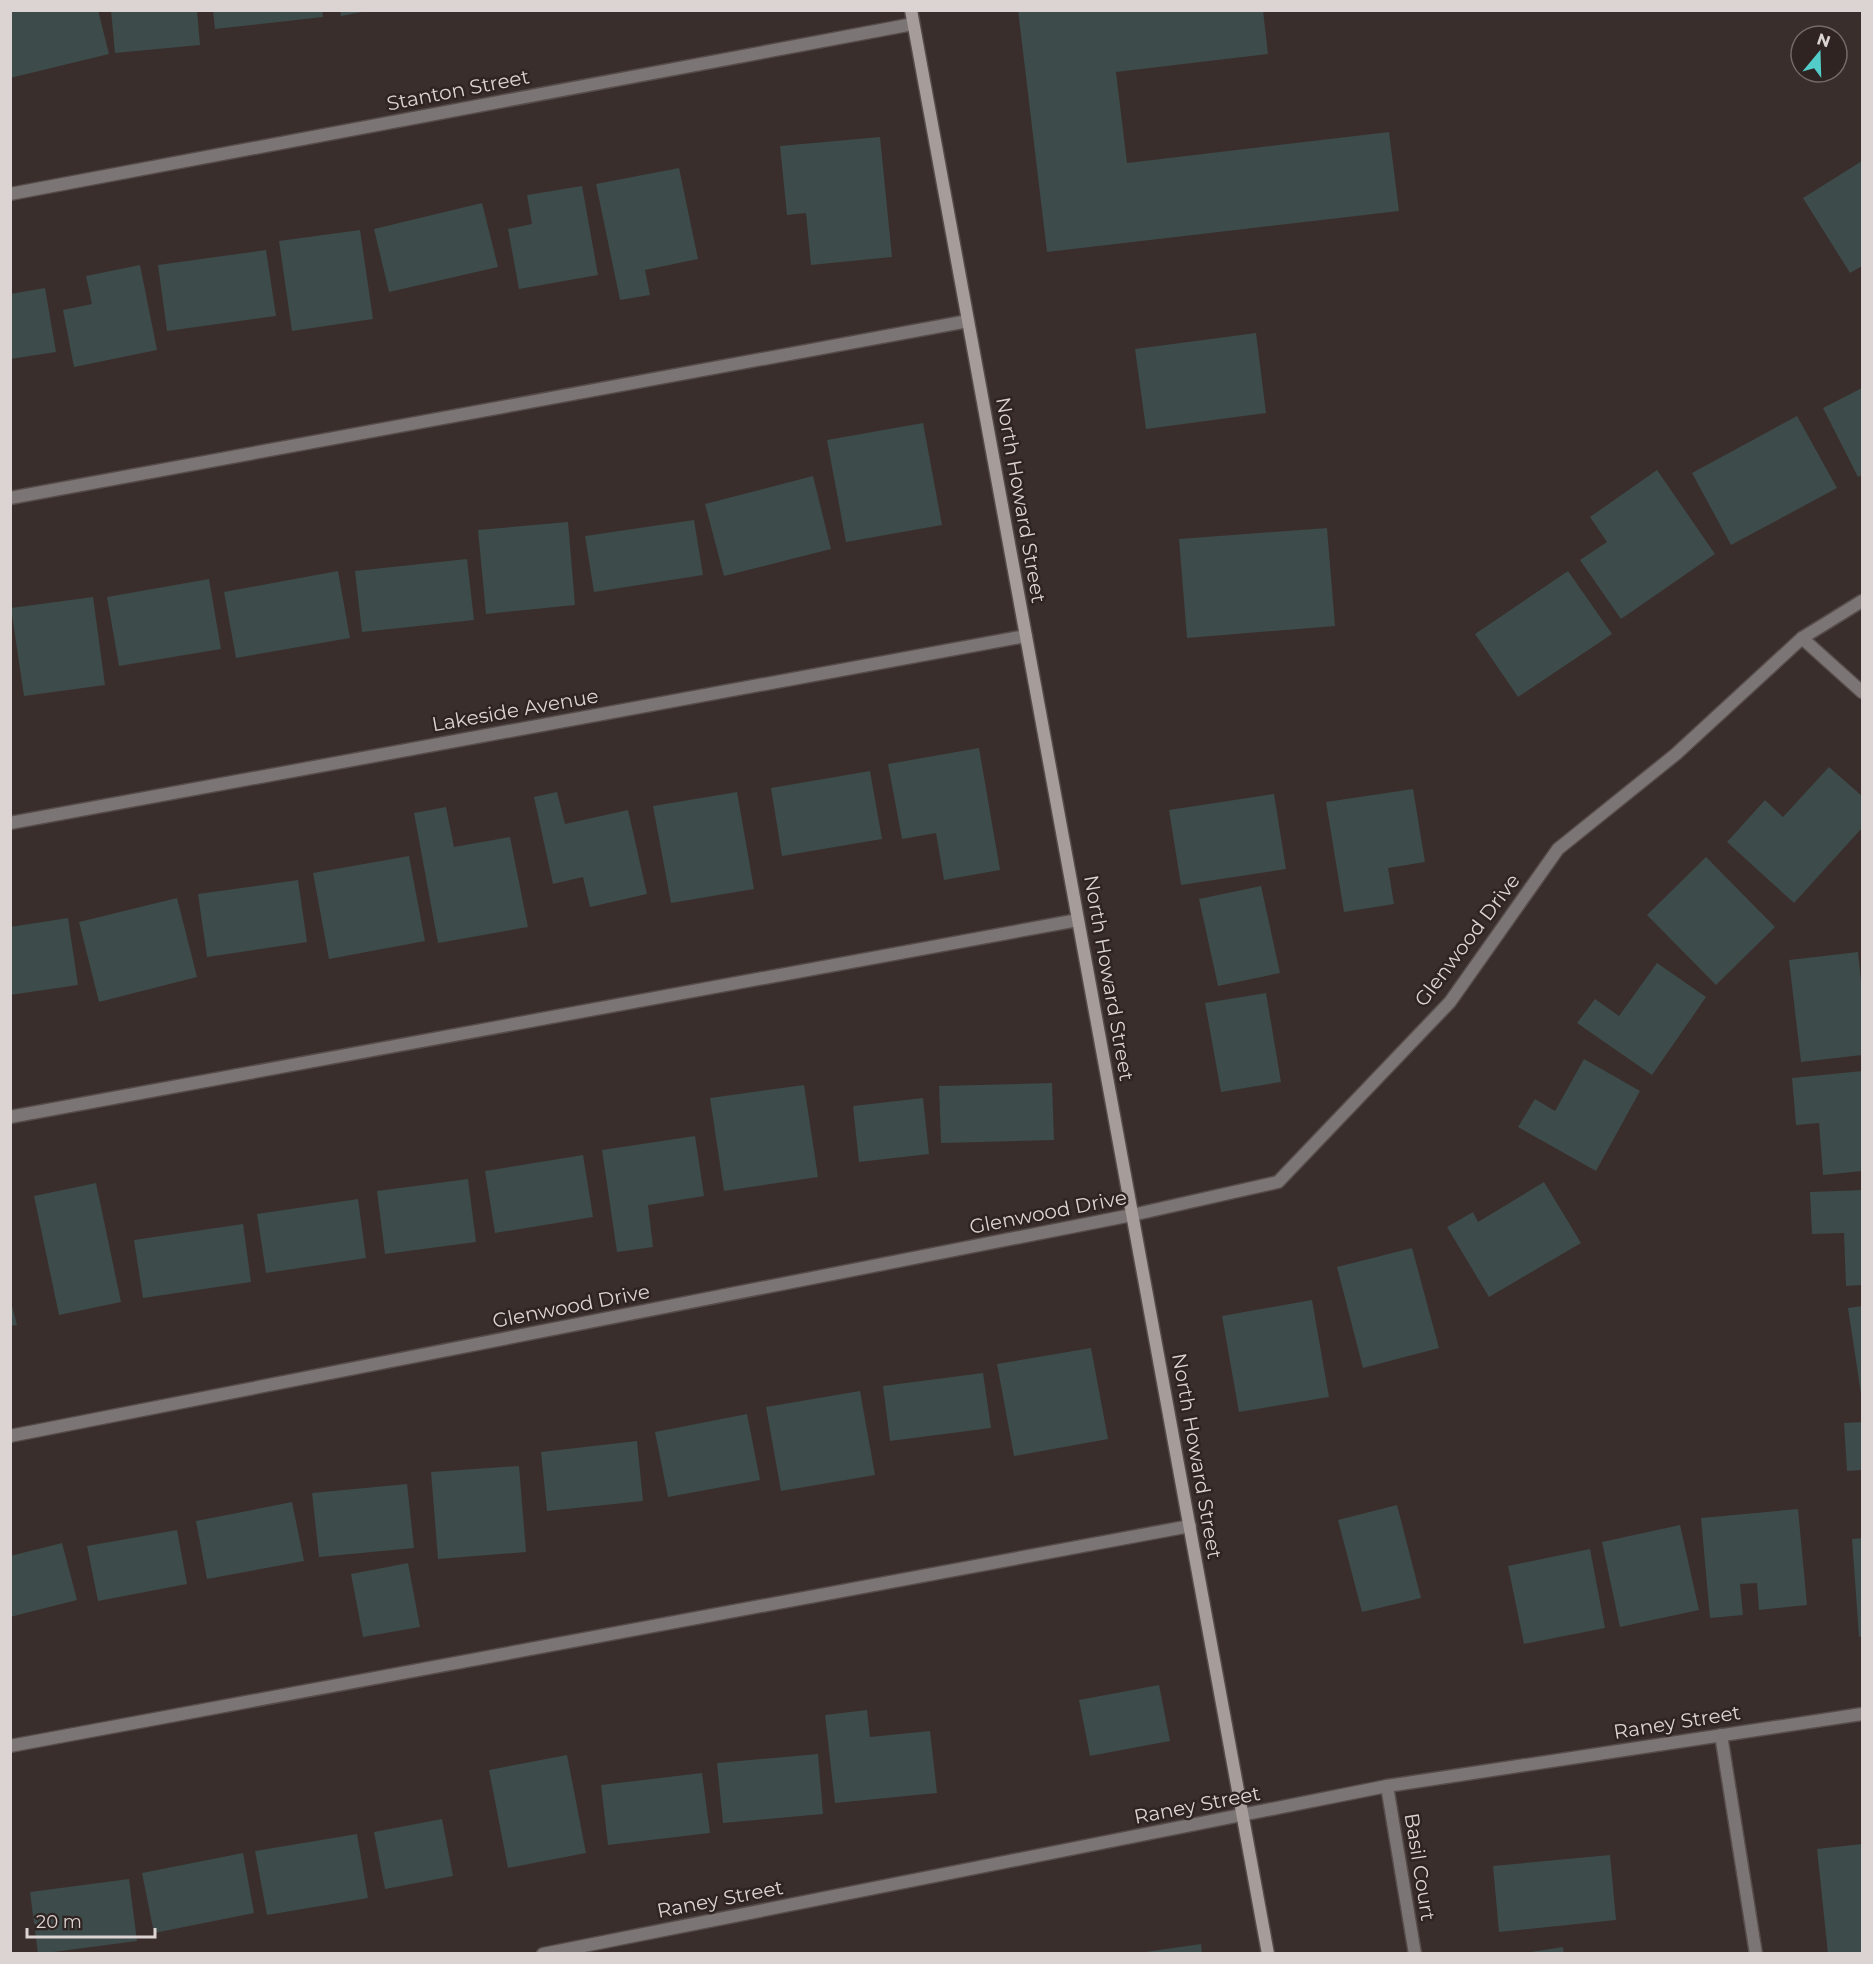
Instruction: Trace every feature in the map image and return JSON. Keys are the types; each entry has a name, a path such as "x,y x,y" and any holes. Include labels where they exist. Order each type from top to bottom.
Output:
{"street":[{"name":"North Howard Street","path":"911,10 1268,1953"},
{"name":"Stanton Street","path":"10,194 913,24"},
{"path":"10,498 968,321"},
{"name":"Glenwood Drive","path":"10,1436 1132,1215 1278,1182 1450,1002 1558,849 1676,754 1802,638 1863,601"},
{"name":"Lakeside Avenue","path":"10,823 1026,636"},
{"path":"1802,638 1863,692"},
{"path":"10,1117 1078,920"},
{"path":"10,1746 1190,1526"},
{"name":"Raney Street","path":"543,1953 1387,1786 1863,1714"},
{"path":"1721,1735 1756,1953"},
{"name":"Basil Court","path":"1387,1786 1415,1953"}],"building":[{"path":"10,10 98,10 109,54 10,78"},
{"path":"111,10 197,10 200,45 115,53"},
{"path":"213,10 322,10 323,17 215,29"},
{"path":"340,10 362,10 362,12 341,16"},
{"path":"1018,10 1263,10 1268,54 1116,72 1127,163 1389,132 1399,211 1047,252"},
{"path":"880,137 892,257 811,265 806,213 787,215 780,146"},
{"path":"1862,161 1862,266 1850,273 1803,198"},
{"path":"679,168 698,259 645,270 650,295 620,300 596,184"},
{"path":"582,186 598,275 519,289 508,229 532,224 527,195"},
{"path":"482,203 498,267 389,292 374,229"},
{"path":"360,230 373,319 292,331 279,241"},
{"path":"266,250 276,316 167,331 158,265"},
{"path":"140,265 157,350 74,367 63,310 92,304 86,276"},
{"path":"45,288 56,352 10,359 10,294"},
{"path":"1256,333 1266,413 1146,429 1135,349"},
{"path":"1862,388 1862,475 1858,477 1823,408"},
{"path":"1797,416 1837,488 1731,545 1692,473"},
{"path":"923,423 942,525 846,542 827,440"},
{"path":"1657,470 1715,554 1621,619 1580,560 1607,542 1590,517"},
{"path":"813,476 831,549 724,576 705,504"},
{"path":"694,520 703,575 594,592 585,536"},
{"path":"568,522 575,605 486,614 478,530"},
{"path":"1327,528 1335,626 1187,638 1179,539"},
{"path":"467,559 474,620 362,632 355,571"},
{"path":"338,571 350,638 236,658 224,592"},
{"path":"1568,571 1612,634 1518,697 1475,634"},
{"path":"209,579 221,649 119,666 107,597"},
{"path":"93,597 105,685 24,696 11,608"},
{"path":"979,748 1000,870 944,880 936,833 902,839 888,764"},
{"path":"1829,767 1862,796 1862,828 1794,903 1727,842 1765,800 1783,817"},
{"path":"870,771 882,839 782,856 771,788"},
{"path":"1413,789 1425,862 1388,868 1394,904 1344,912 1326,802"},
{"path":"557,792 565,824 628,810 647,894 590,907 583,877 553,884 534,797"},
{"path":"737,792 754,889 671,903 653,806"},
{"path":"1274,794 1286,869 1181,885 1169,810"},
{"path":"446,807 454,847 510,837 528,927 438,943 414,813"},
{"path":"409,856 425,941 329,959 313,873"},
{"path":"1706,857 1775,927 1716,985 1647,915"},
{"path":"298,880 307,942 207,957 198,894"},
{"path":"1261,886 1280,973 1218,986 1199,899"},
{"path":"177,898 197,977 99,1002 79,922"},
{"path":"68,918 78,985 10,995 10,927"},
{"path":"1858,952 1862,991 1862,1055 1801,1062 1789,960"},
{"path":"1657,963 1706,997 1652,1075 1577,1023 1595,999 1619,1016"},
{"path":"1266,993 1281,1082 1221,1092 1205,1003"},
{"path":"1584,1059 1640,1091 1596,1171 1518,1127 1535,1099 1555,1111"},
{"path":"1862,1071 1862,1171 1823,1175 1819,1123 1796,1125 1792,1078"},
{"path":"1052,1083 1054,1140 941,1143 939,1086"},
{"path":"804,1085 818,1177 724,1191 710,1098"},
{"path":"923,1098 929,1154 859,1162 853,1106"},
{"path":"695,1136 704,1196 648,1205 653,1247 617,1252 602,1150"},
{"path":"583,1155 593,1217 495,1233 485,1171"},
{"path":"468,1179 476,1242 385,1254 377,1191"},
{"path":"1544,1182 1581,1243 1489,1297 1447,1227 1473,1212 1478,1222"},
{"path":"96,1183 121,1302 59,1315 34,1196"},
{"path":"1862,1190 1862,1285 1846,1286 1844,1233 1812,1234 1810,1192"},
{"path":"358,1199 366,1258 266,1273 257,1214"},
{"path":"243,1224 251,1282 143,1298 134,1240"},
{"path":"1412,1248 1439,1348 1363,1368 1337,1267"},
{"path":"10,1298 17,1325 10,1326"},
{"path":"1312,1300 1329,1397 1239,1412 1222,1316"},
{"path":"1862,1306 1862,1394 1861,1394 1848,1308"},
{"path":"1091,1348 1108,1439 1014,1456 997,1364"},
{"path":"983,1373 991,1428 890,1441 883,1386"},
{"path":"860,1391 875,1475 781,1491 766,1407"},
{"path":"747,1414 760,1480 668,1497 655,1432"},
{"path":"1862,1422 1862,1470 1847,1471 1844,1423"},
{"path":"637,1441 643,1501 547,1511 541,1452"},
{"path":"519,1466 526,1552 438,1559 431,1472"},
{"path":"407,1484 414,1548 319,1557 312,1493"},
{"path":"292,1502 304,1561 207,1579 196,1521"},
{"path":"1397,1505 1421,1598 1362,1612 1338,1520"},
{"path":"1798,1509 1807,1605 1759,1610 1757,1583 1740,1584 1743,1615 1710,1618 1701,1518"},
{"path":"1680,1525 1699,1610 1620,1627 1602,1542"},
{"path":"177,1530 187,1584 98,1601 87,1546"},
{"path":"1862,1538 1862,1636 1859,1637 1852,1539"},
{"path":"62,1543 77,1600 10,1617 10,1556"},
{"path":"1590,1549 1605,1628 1524,1644 1508,1566"},
{"path":"408,1563 420,1627 363,1637 351,1574"},
{"path":"1159,1685 1170,1741 1090,1756 1079,1700"},
{"path":"867,1710 870,1737 930,1731 937,1793 835,1803 825,1715"},
{"path":"818,1754 823,1814 723,1823 717,1763"},
{"path":"567,1755 586,1853 508,1868 489,1770"},
{"path":"702,1773 710,1833 608,1845 601,1785"},
{"path":"442,1819 453,1876 385,1889 374,1832"},
{"path":"357,1834 368,1898 267,1915 255,1851"},
{"path":"1862,1844 1862,1954 1828,1954 1817,1849"},
{"path":"243,1853 254,1913 154,1933 142,1873"},
{"path":"1610,1855 1616,1920 1499,1932 1493,1866"},
{"path":"129,1879 137,1941 38,1954 30,1892"},
{"path":"1201,1944 1202,1954 1145,1954 1145,1952"},
{"path":"1563,1947 1564,1954 1531,1954 1531,1952"}]}
